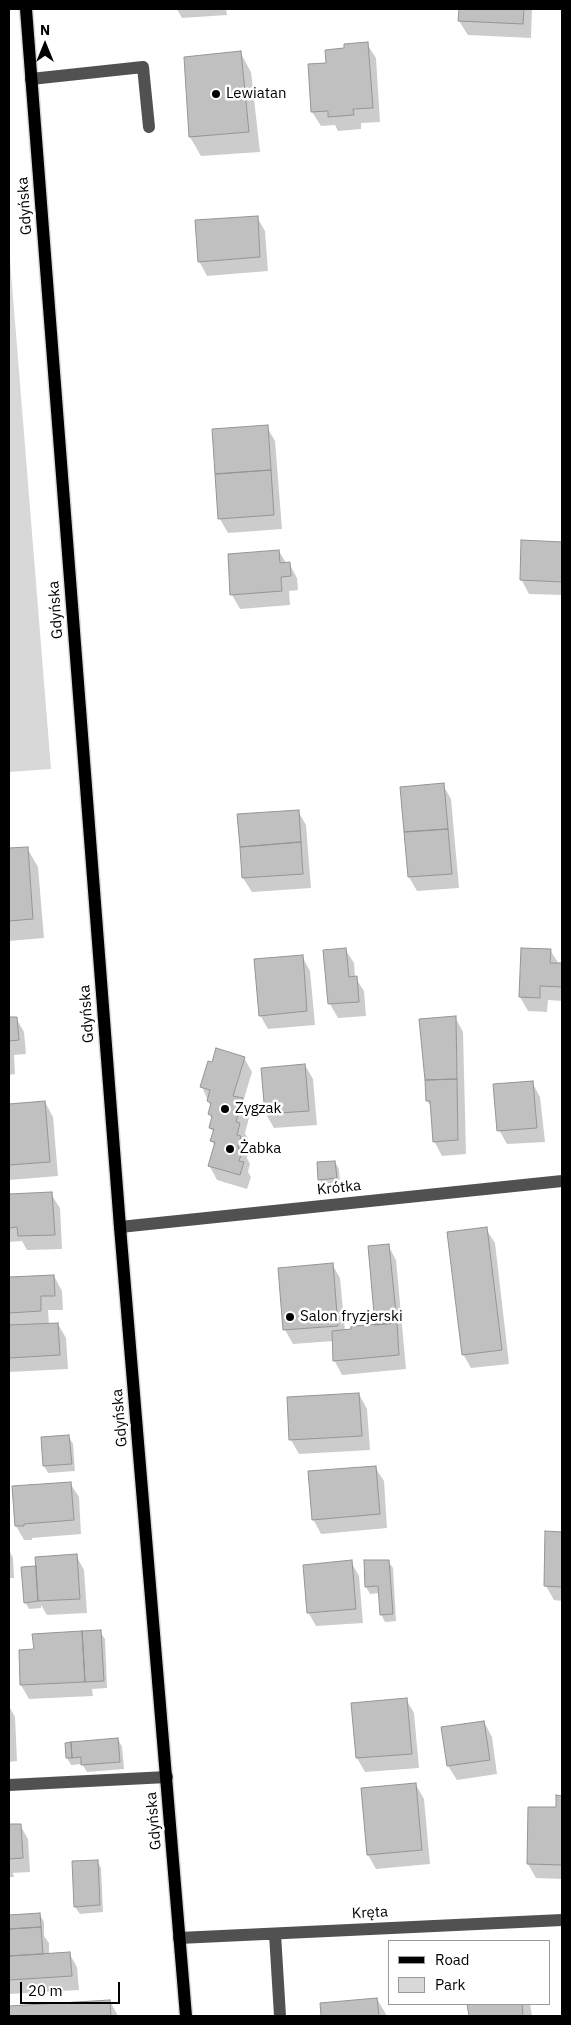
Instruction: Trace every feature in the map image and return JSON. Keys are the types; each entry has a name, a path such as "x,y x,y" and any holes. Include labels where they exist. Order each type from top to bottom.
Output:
{"main road":[{"name":"Gdyńska","path":"26,9 120,1227 186,2016"}],"street":[{"path":"32,79 143,67 149,127"},
{"name":"Krótka","path":"120,1227 562,1181"},
{"path":"9,1785 166,1777"},
{"name":"Kręta","path":"180,1938 562,1920"},
{"path":"275,1934 280,2016"}],"green space":[{"path":"9,247 51,769 9,772"}],"building":[{"path":"459,9 524,9 523,24 458,21"},
{"path":"368,42 373,108 353,109 354,115 328,117 328,111 311,112 308,64 326,63 325,50 344,48 344,44"},
{"name":"Lewiatan","path":"241,51 249,132 189,137 184,57"},
{"path":"258,216 260,257 198,262 195,220"},
{"path":"268,425 271,470 215,474 212,429"},
{"path":"271,470 274,515 218,519 215,474"},
{"path":"521,540 562,542 562,582 520,580"},
{"path":"279,550 280,563 290,562 291,576 281,577 282,591 230,595 228,554"},
{"path":"444,783 448,829 404,832 400,787"},
{"path":"299,810 301,842 240,847 237,814"},
{"path":"448,829 452,874 408,877 404,832"},
{"path":"301,842 303,874 242,878 240,847"},
{"path":"28,847 33,919 9,921 9,848"},
{"path":"346,948 349,977 357,976 359,1002 328,1004 323,950"},
{"path":"521,948 551,949 550,963 562,963 562,987 540,986 540,998 519,997"},
{"path":"303,955 307,1011 259,1016 254,959"},
{"path":"456,1016 457,1079 425,1080 419,1019"},
{"path":"9,1017 17,1017 19,1040 9,1041"},
{"name":"Zygzak","path":"216,1048 245,1057 233,1096 243,1098 236,1122 240,1123 237,1135 241,1136 238,1148 243,1149 239,1161 244,1162 240,1175 208,1166 215,1142 210,1141 214,1129 209,1128 212,1116 208,1114 211,1103 207,1101 210,1090 200,1087 208,1061 212,1062"},
{"path":"305,1064 309,1111 265,1114 261,1068"},
{"path":"457,1079 458,1140 433,1142 430,1101 426,1101 425,1080"},
{"path":"533,1081 537,1128 497,1131 493,1084"},
{"path":"45,1101 50,1162 9,1165 9,1104"},
{"path":"335,1161 337,1178 318,1180 317,1162"},
{"path":"52,1192 55,1235 18,1236 17,1227 9,1228 9,1194"},
{"path":"487,1227 502,1350 462,1355 447,1232"},
{"path":"389,1244 397,1323 375,1325 368,1246"},
{"path":"333,1263 338,1326 283,1330 278,1268"},
{"path":"54,1275 55,1296 41,1296 41,1311 9,1313 9,1277"},
{"path":"58,1323 60,1355 9,1358 9,1325"},
{"path":"397,1323 399,1355 333,1361 332,1331 351,1329 351,1326"},
{"path":"359,1393 362,1436 289,1440 287,1397"},
{"path":"69,1435 72,1464 43,1466 41,1437"},
{"path":"376,1466 380,1514 312,1520 308,1471"},
{"path":"71,1482 74,1520 15,1526 12,1486"},
{"path":"545,1531 562,1532 562,1587 544,1586"},
{"path":"77,1554 80,1599 38,1601 35,1557"},
{"path":"352,1560 356,1609 307,1613 303,1565"},
{"path":"364,1560 389,1560 393,1614 380,1615 378,1586 365,1587"},
{"path":"36,1566 38,1601 24,1603 21,1567"},
{"path":"101,1630 104,1681 85,1682 82,1631"},
{"path":"82,1631 85,1682 20,1685 19,1650 34,1649 32,1634"},
{"path":"407,1698 412,1754 356,1758 351,1703"},
{"path":"484,1721 490,1760 447,1766 441,1727"},
{"path":"118,1738 120,1762 81,1765 81,1757 72,1758 71,1742"},
{"path":"71,1742 72,1758 66,1758 65,1743"},
{"path":"416,1783 422,1850 367,1855 361,1788"},
{"path":"556,1795 562,1796 562,1865 527,1864 528,1807 556,1807"},
{"path":"9,1824 21,1824 23,1858 9,1859"},
{"path":"98,1860 100,1905 74,1907 72,1861"},
{"path":"40,1913 41,1927 9,1929 9,1915"},
{"path":"41,1927 43,1954 9,1956 9,1929"},
{"path":"70,1952 72,1976 9,1980 9,1956"},
{"path":"377,1998 379,2016 321,2016 320,2003"},
{"path":"110,2000 111,2016 9,2016 9,2006"},
{"path":"467,2005 522,2005 523,2016 469,2016"}],"place":[{"name":"Lewiatan","path":"216,94"},
{"name":"Zygzak","path":"225,1109"},
{"name":"Żabka","path":"230,1149"},
{"name":"Salon fryzjerski","path":"290,1317"}]}
